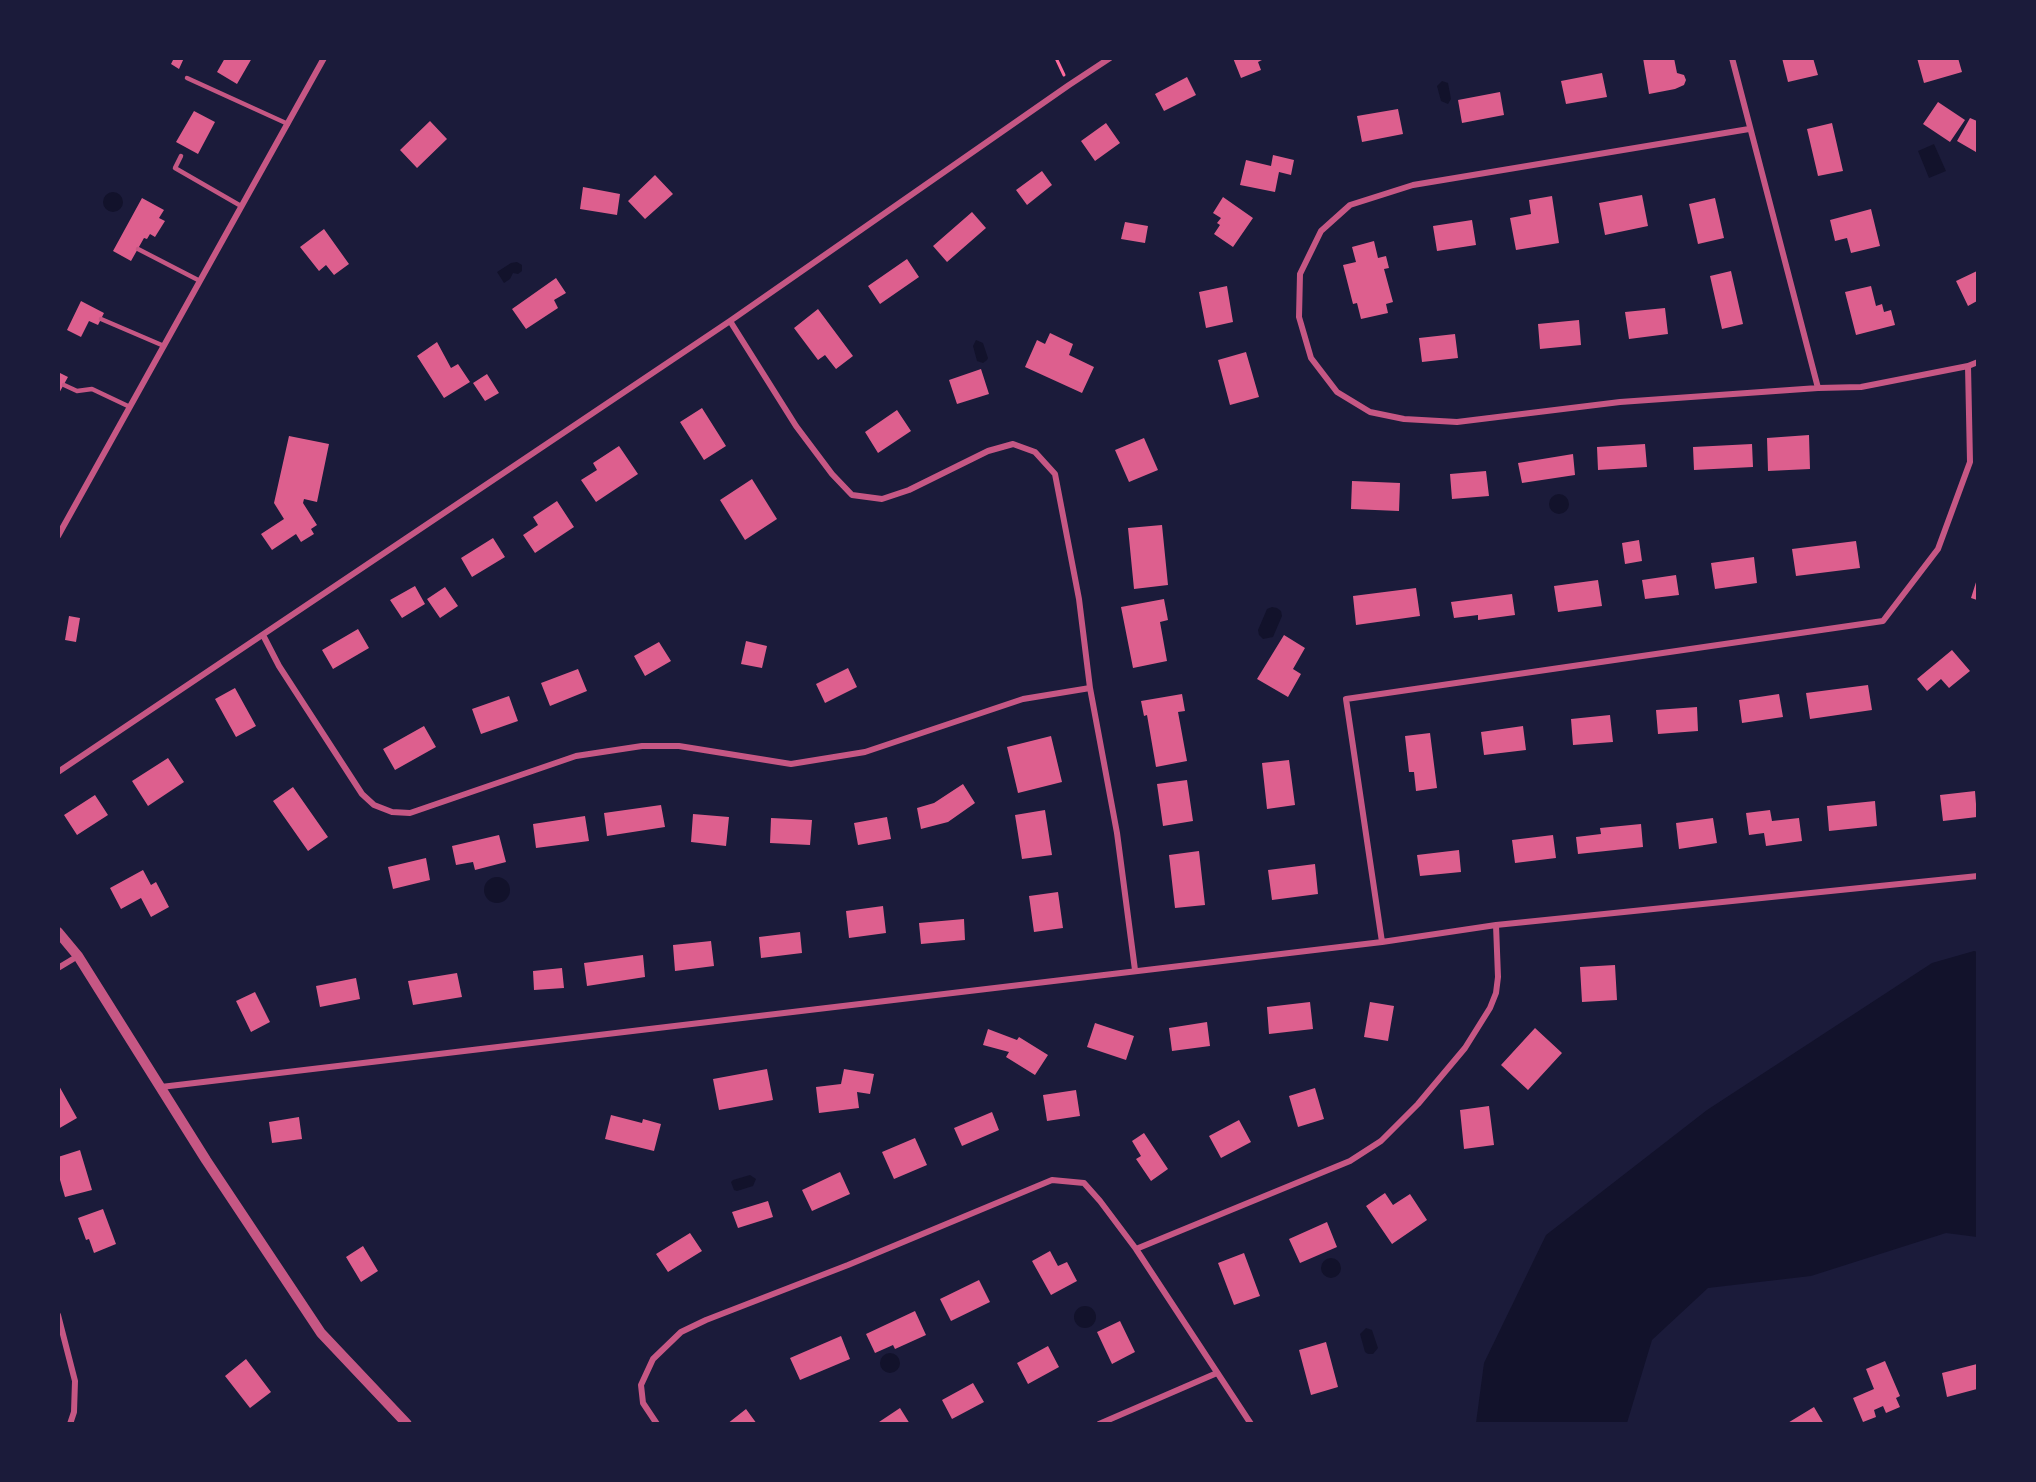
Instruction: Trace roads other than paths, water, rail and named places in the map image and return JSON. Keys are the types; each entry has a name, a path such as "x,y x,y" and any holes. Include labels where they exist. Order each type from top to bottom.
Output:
{"street":[{"path":"58,536 324,58"},
{"path":"58,772 730,321 1110,58"},
{"path":"1732,58 1818,388"},
{"path":"1749,129 1413,185 1350,205 1321,231 1300,274 1299,317 1311,358 1337,392 1370,412 1404,419 1457,422 1620,402 1861,387 1968,366 1977,362"},
{"path":"730,321 796,426 832,474 852,495 882,499 909,490 988,451 1013,444 1035,452 1055,474 1079,599 1090,688 1117,833 1135,970"},
{"path":"1382,942 1346,699 1883,621 1938,549 1970,462 1968,366"},
{"path":"263,635 279,666 363,794 374,805 392,813 410,813 420,810 576,756 642,746 679,746 791,764 865,752 1023,699 1090,688"},
{"path":"161,1088 1382,942 1496,925 1977,876"},
{"path":"1136,1249 1350,1161 1381,1140 1418,1104 1472,1039 1490,1008 1496,993 1498,977 1496,925"},
{"path":"58,932 78,956 206,1160 321,1333 407,1424"},
{"path":"58,968 78,956"},
{"path":"657,1424 643,1403 641,1385 653,1359 681,1332 1052,1180 1084,1183 1136,1249 1251,1424"},
{"path":"58,1315 75,1381 74,1412 70,1424"},
{"path":"1099,1424 1217,1372"}],"lane":[{"path":"187,78 288,123"},
{"path":"181,156 176,168 241,206"},
{"path":"138,249 200,281"},
{"path":"101,319 164,346"},
{"path":"64,385 77,391 92,388 130,407"}]}
